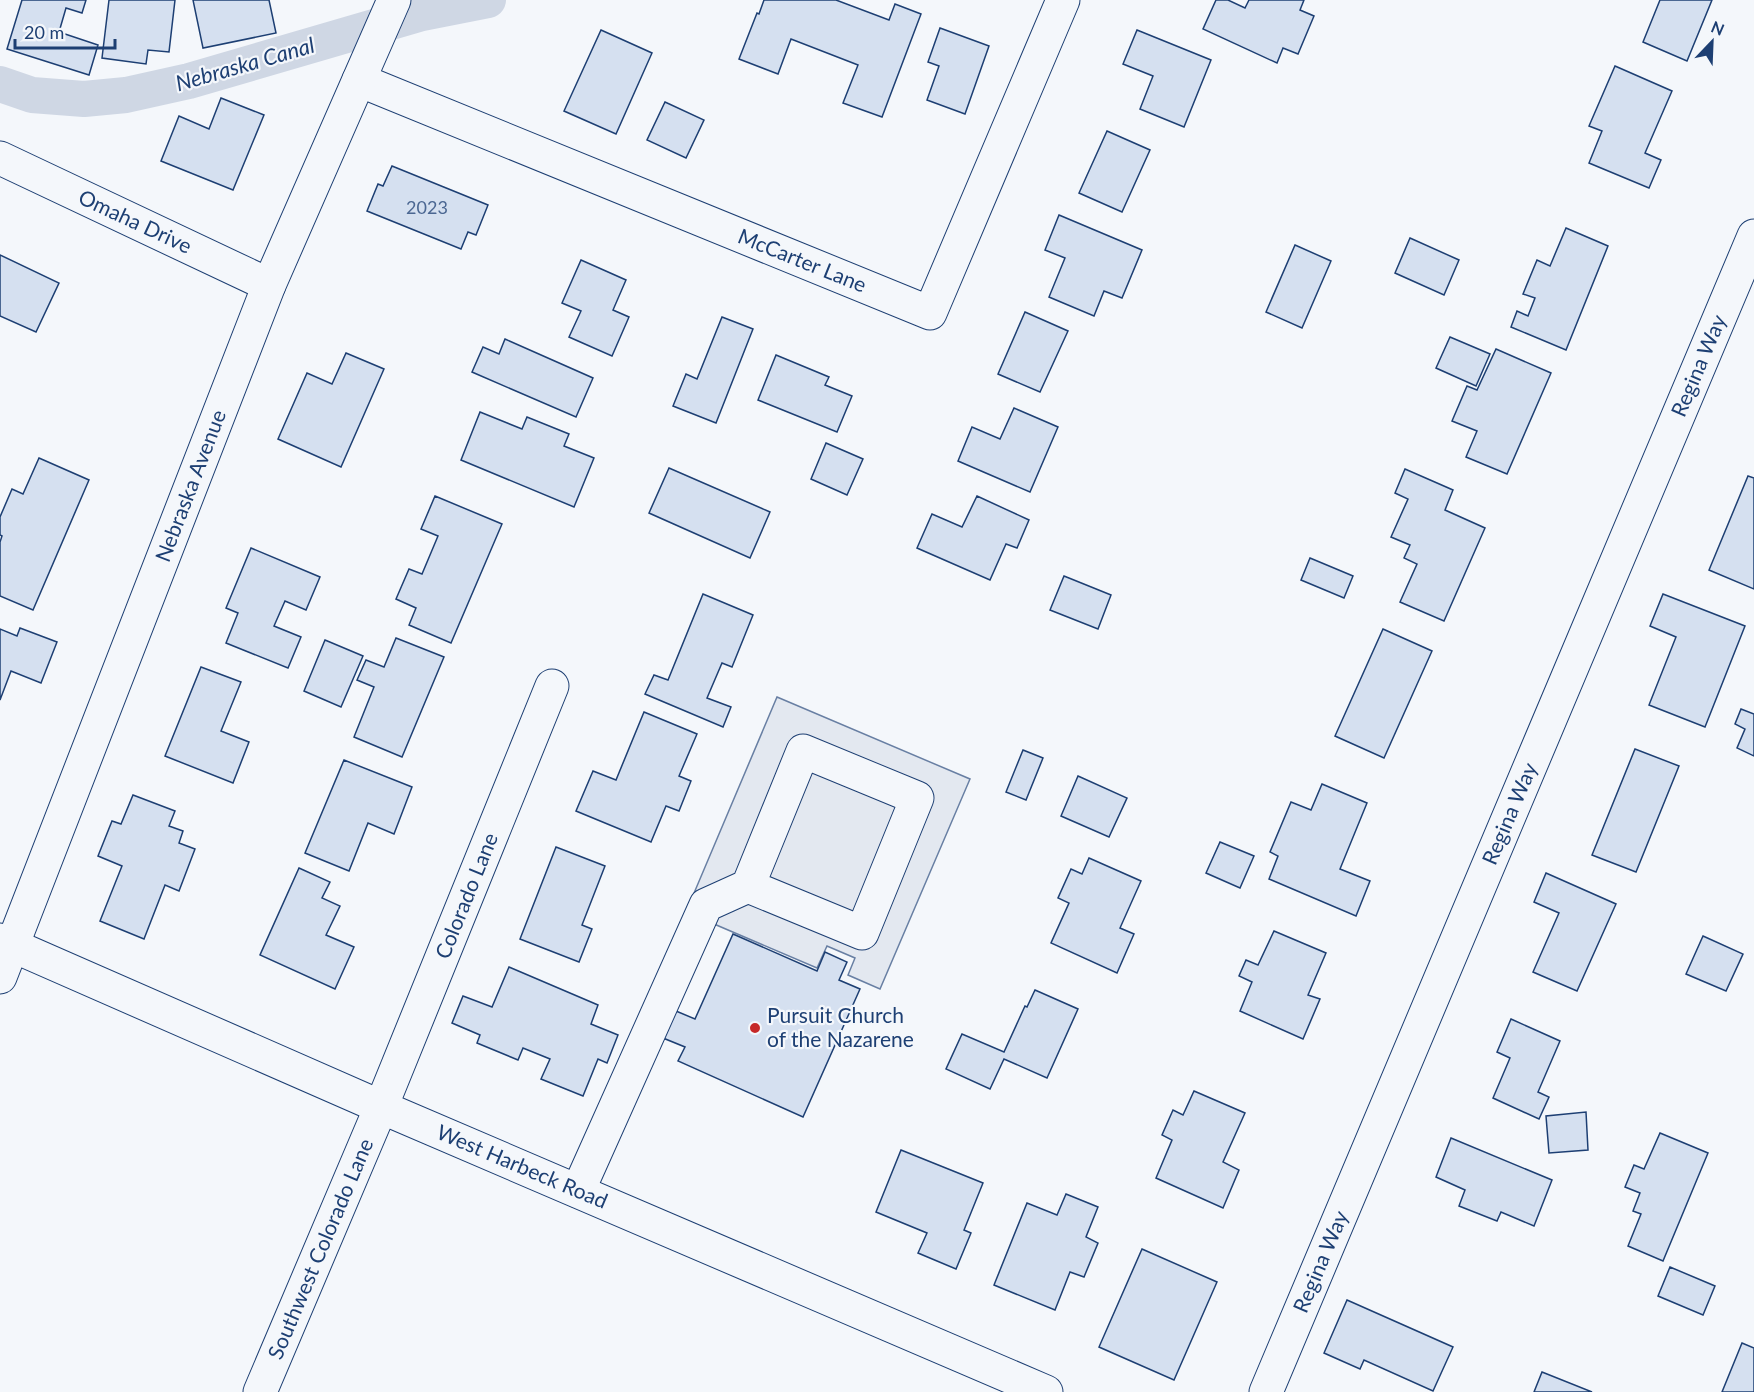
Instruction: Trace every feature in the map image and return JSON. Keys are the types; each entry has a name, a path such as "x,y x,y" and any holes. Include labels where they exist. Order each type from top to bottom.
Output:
{"street":[{"name":"McCarter Lane","path":"359,80 930,314 1063,0"},
{"name":"Nebraska Avenue","path":"0,977 6,943 269,285 386,17"},
{"name":"Omaha Drive","path":"0,158 269,285"},
{"name":"Regina Way","path":"1266,1392 1754,236"},
{"name":"Colorado Lane","path":"381,1107 552,686"},
{"path":"578,1191 706,905 748,886 803,751 917,798 862,933 748,886"},
{"name":"West Harbeck Road","path":"6,943 381,1107 1046,1392"},
{"name":"Southwest Colorado Lane","path":"260,1392 381,1107"}],"shaded area":[{"path":"777,697 970,779 880,989 848,975 855,958 827,946 817,968 686,912"}],"building":[{"path":"22,0 86,0 82,13 66,8 59,32 98,45 89,75 7,49"},
{"path":"109,0 175,0 169,52 148,50 146,64 102,58"},
{"path":"193,0 269,0 276,33 203,48"},
{"path":"764,0 836,0 889,20 895,4 921,14 882,117 843,103 858,65 791,39 778,74 739,59"},
{"path":"1216,0 1228,0 1245,8 1249,0 1304,0 1300,10 1314,16 1298,54 1283,48 1277,63 1203,29"},
{"path":"1660,0 1712,0 1687,61 1643,42"},
{"path":"940,28 989,46 965,114 927,100 939,66 928,62"},
{"path":"601,30 652,53 616,134 564,111"},
{"path":"1137,30 1211,60 1184,127 1140,109 1153,76 1123,64"},
{"path":"1615,66 1672,91 1645,153 1661,160 1649,188 1589,163 1602,131 1589,126"},
{"path":"221,98 264,115 233,190 161,161 179,116 209,129"},
{"path":"665,102 704,120 686,158 647,140"},
{"path":"1107,131 1150,150 1122,212 1079,193"},
{"path":"392,166 488,205 476,235 468,232 461,249 367,211 378,184 383,186"},
{"path":"1059,215 1142,250 1122,298 1104,291 1094,316 1049,297 1065,258 1045,250"},
{"path":"1566,228 1608,246 1566,350 1511,327 1517,311 1528,316 1535,298 1523,294 1537,260 1550,266"},
{"path":"1410,238 1459,260 1444,295 1395,273"},
{"path":"1295,245 1331,261 1302,328 1266,312"},
{"path":"0,255 59,283 36,332 0,316"},
{"path":"581,260 626,280 613,310 629,317 612,356 569,337 581,311 562,303"},
{"path":"1025,312 1068,331 1040,392 998,374"},
{"path":"722,317 753,329 716,423 673,406 686,374 697,379"},
{"path":"1450,337 1490,354 1476,386 1436,368"},
{"path":"505,339 593,378 576,417 472,372 483,347 499,354"},
{"path":"1496,349 1551,373 1507,474 1466,457 1477,431 1452,421 1467,386 1477,390"},
{"path":"346,353 384,369 341,467 278,439 307,373 332,384"},
{"path":"776,355 829,377 825,385 852,396 837,432 758,400"},
{"path":"1014,408 1058,427 1030,492 958,461 972,427 1000,439"},
{"path":"480,412 522,429 527,417 569,434 564,446 594,458 574,507 461,460"},
{"path":"826,443 863,459 847,495 811,479"},
{"path":"39,458 89,480 33,610 0,596 2,536 0,535 0,517 12,489 23,494"},
{"path":"669,468 770,512 750,558 649,513"},
{"path":"1405,469 1453,490 1445,510 1485,528 1444,621 1400,602 1417,564 1404,558 1410,545 1391,537 1408,499 1395,493"},
{"path":"1748,476 1754,478 1754,589 1709,570"},
{"path":"435,496 502,524 451,643 409,625 416,608 396,599 409,569 422,574 438,536 421,529"},
{"path":"977,496 1029,520 1017,548 1006,544 990,580 917,548 932,514 962,527"},
{"path":"251,548 320,577 306,610 285,601 274,626 301,637 288,668 226,643 238,613 226,608"},
{"path":"1310,558 1353,576 1344,598 1301,580"},
{"path":"1064,576 1111,595 1098,629 1050,610"},
{"path":"703,594 753,615 732,667 722,663 707,698 731,707 723,727 645,694 654,675 668,680"},
{"path":"1663,594 1745,626 1705,727 1649,705 1676,637 1650,626"},
{"path":"20,628 57,642 41,683 11,671 0,700 0,629 17,636"},
{"path":"1383,629 1432,651 1384,758 1335,736"},
{"path":"396,638 444,657 402,757 354,737 374,687 357,680 366,660 384,667"},
{"path":"325,640 363,656 341,707 304,691"},
{"path":"201,667 241,682 221,731 249,742 233,783 165,756"},
{"path":"1741,709 1754,714 1754,756 1737,748 1745,729 1735,724"},
{"path":"644,712 697,734 679,776 691,781 679,811 666,806 651,842 576,811 593,771 616,780"},
{"path":"1635,749 1679,766 1636,872 1592,855"},
{"path":"1023,750 1043,758 1026,800 1006,792"},
{"path":"344,760 412,787 394,834 368,823 349,871 305,853"},
{"path":"1078,776 1127,798 1109,837 1061,816"},
{"path":"1322,784 1367,803 1340,869 1370,881 1356,916 1269,879 1278,856 1270,852 1291,802 1311,810"},
{"path":"133,795 175,811 169,826 183,831 179,843 195,849 179,891 165,885 144,939 100,921 122,866 98,856 112,821 121,824"},
{"path":"1220,842 1254,856 1240,888 1206,873"},
{"path":"556,847 605,866 582,925 592,929 579,962 520,939"},
{"path":"1089,858 1141,881 1120,928 1134,934 1117,973 1051,943 1069,903 1058,898 1071,869 1082,874"},
{"path":"299,868 330,882 322,898 340,906 326,935 354,947 335,989 260,955"},
{"path":"1546,873 1616,904 1577,991 1533,972 1559,913 1534,902"},
{"path":"1274,931 1326,953 1308,995 1320,999 1303,1039 1240,1011 1252,982 1239,976 1246,960 1258,965"},
{"name":"Pursuit Church of the Nazarene","path":"733,934 817,971 825,952 847,962 839,980 860,989 803,1117 678,1061 685,1047 663,1038 676,1011 695,1019"},
{"path":"1703,936 1743,954 1726,991 1686,974"},
{"path":"509,967 598,1005 591,1024 618,1035 607,1063 598,1059 583,1096 541,1079 550,1059 523,1048 518,1060 477,1043 480,1035 452,1023 463,996 492,1007"},
{"path":"1035,990 1078,1009 1047,1078 1004,1059 990,1089 946,1069 962,1034 1004,1052"},
{"path":"1511,1019 1560,1041 1538,1092 1549,1097 1539,1119 1493,1098 1510,1058 1497,1052"},
{"path":"1194,1091 1245,1113 1223,1162 1239,1170 1223,1208 1156,1178 1172,1140 1162,1135 1173,1110 1183,1115"},
{"path":"1586,1112 1588,1150 1549,1153 1546,1116"},
{"path":"1660,1133 1708,1153 1663,1261 1628,1246 1641,1214 1633,1211 1640,1193 1625,1187 1634,1165 1644,1169"},
{"path":"1451,1138 1552,1180 1534,1226 1501,1212 1497,1221 1459,1206 1465,1190 1436,1177"},
{"path":"901,1150 983,1183 964,1230 971,1233 956,1269 918,1253 927,1233 876,1212"},
{"path":"1066,1194 1098,1207 1086,1237 1098,1243 1084,1277 1070,1272 1055,1310 994,1285 1027,1203 1057,1215"},
{"path":"1142,1249 1217,1282 1174,1380 1099,1347"},
{"path":"1670,1267 1715,1286 1703,1315 1658,1296"},
{"path":"1347,1300 1453,1347 1433,1391 1364,1360 1360,1369 1324,1353"},
{"path":"1742,1343 1754,1348 1754,1392 1722,1392"},
{"path":"1542,1372 1592,1392 1534,1392"}],"waterway":[{"name":"Nebraska Canal","path":"0,84 32,95 84,99 126,95 189,81 422,13 488,0"}],"place":[{"name":"Pursuit Church of the Nazarene","path":"755,1028"}]}
